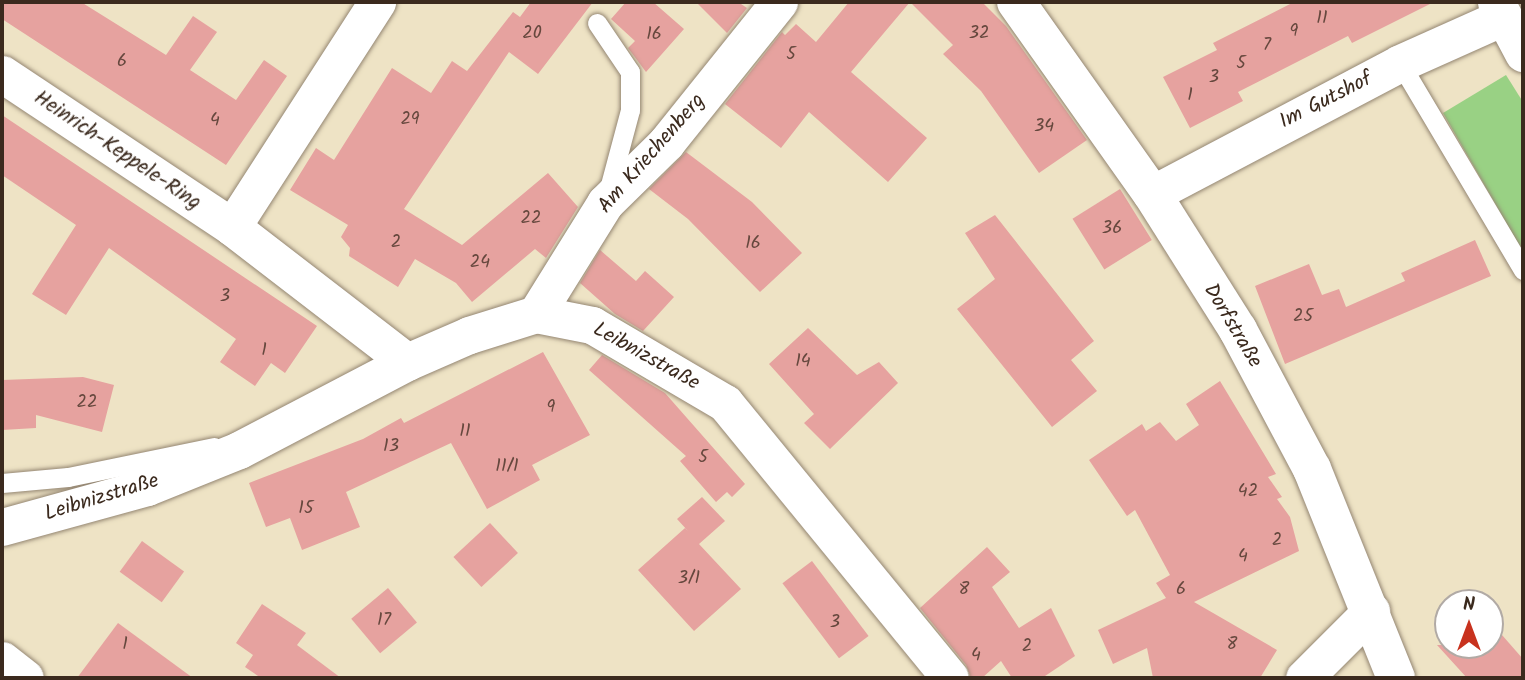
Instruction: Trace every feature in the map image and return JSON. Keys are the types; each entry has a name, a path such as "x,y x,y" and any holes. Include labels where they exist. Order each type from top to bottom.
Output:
{"street":[{"path":"232,228 377,2"},
{"name":"Am Kriechenberg","path":"536,314 605,203 666,143 779,2"},
{"name":"Dorfstraße","path":"1016,2 1152,194 1238,330 1312,469 1396,678"},
{"path":"1500,9 1523,53"},
{"name":"Im Gutshof","path":"1152,194 1500,9"},
{"name":"Heinrich-Keppele-Ring","path":"2,74 232,228 407,362"},
{"name":"Leibnizstraße","path":"2,527 125,495 239,450 407,362 469,335 536,314 592,325 725,403 950,678"},
{"path":"1304,678 1371,611"},
{"path":"2,660 25,678"}],"lane":[{"path":"597,23 630,72 630,110 605,203"},
{"path":"1399,63 1523,270"},
{"name":"Leibnizstraße","path":"2,483 68,477 193,449 226,445 239,450"}],"green space":[{"path":"1506,75 1523,102 1523,252 1443,113"}],"building":[{"path":"2,2 81,2 166,55 193,16 217,32 190,70 236,100 264,60 287,76 226,165 2,19"},
{"path":"531,2 593,2 538,74 509,52 404,209 462,245 548,173 578,207 546,258 535,249 472,302 456,283 415,259 398,287 349,256 350,248 341,237 348,225 290,190 316,148 334,160 392,68 431,93 452,61 467,71 513,12 520,17"},
{"path":"626,2 653,2 684,29 646,72 628,48 635,41 611,19"},
{"path":"696,2 738,2 747,8 727,33"},
{"path":"849,2 910,2 851,72 927,138 888,182 809,112 781,148 725,104 782,32 785,35 796,24 816,42"},
{"path":"910,2 982,2 1006,26 1087,140 1039,173 981,91 943,54 953,45"},
{"path":"1294,2 1434,2 1352,43 1348,36 1238,92 1243,101 1190,128 1163,77 1217,50 1213,43"},
{"path":"2,115 317,326 285,373 271,363 255,386 220,362 236,339 109,248 66,315 32,294 76,225 2,175"},
{"path":"686,152 752,202 802,253 760,292 688,219 649,189"},
{"path":"1120,189 1152,240 1104,270 1073,219"},
{"path":"995,215 1094,341 1071,360 1097,391 1052,427 957,309 995,279 965,233"},
{"path":"1475,240 1491,276 1285,364 1255,286 1309,264 1322,295 1339,289 1346,307 1405,281 1401,273"},
{"path":"600,250 636,281 645,271 674,297 643,331 615,314 580,283"},
{"path":"808,328 857,375 879,362 898,383 830,449 804,423 814,414 769,364"},
{"path":"543,352 590,435 532,465 540,480 487,509 451,443 346,492 360,527 302,550 290,518 266,527 249,483 363,439 401,418 404,423"},
{"path":"602,355 665,393 745,484 732,497 727,492 716,502 680,461 686,456 589,370"},
{"path":"83,377 114,385 102,432 36,415 36,428 2,430 2,380"},
{"path":"1220,381 1276,474 1268,477 1282,497 1277,499 1290,517 1299,551 1194,602 1277,650 1260,678 1153,678 1147,648 1113,664 1098,630 1166,598 1156,583 1170,575 1135,510 1127,516 1089,460 1142,424 1146,431 1160,422 1176,441 1199,425 1186,404"},
{"path":"702,497 725,521 699,544 741,589 694,631 638,570 685,528 688,531 677,519"},
{"path":"490,523 518,553 481,587 453,557"},
{"path":"142,541 184,572 162,602 120,572"},
{"path":"987,547 1010,572 992,587 1019,628 1051,608 1075,656 1042,678 1012,678 1001,661 982,678 971,678 966,665 920,608"},
{"path":"812,561 869,636 839,658 782,583"},
{"path":"388,588 417,622 380,653 351,619"},
{"path":"262,604 306,633 297,645 341,678 261,678 245,667 253,655 236,643"},
{"path":"118,623 193,678 77,678"},
{"path":"1504,637 1523,659 1523,678 1467,678 1450,659 1504,659"}]}
